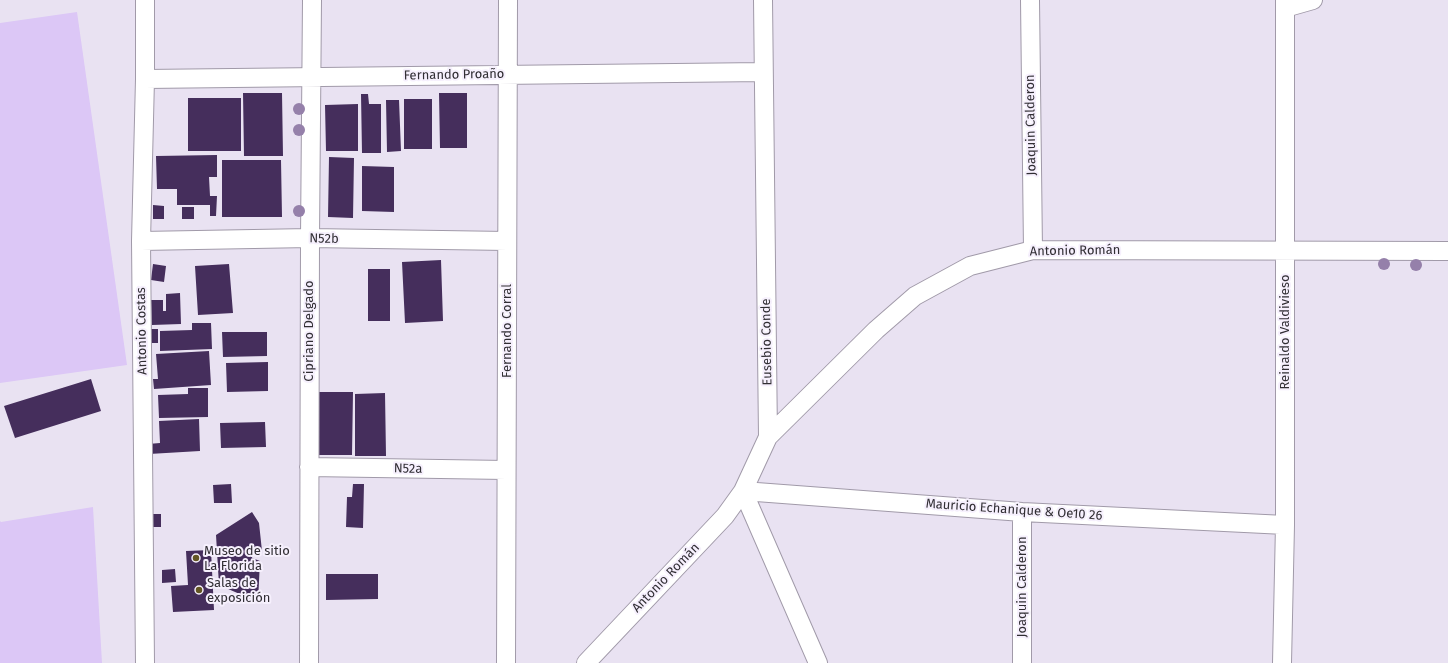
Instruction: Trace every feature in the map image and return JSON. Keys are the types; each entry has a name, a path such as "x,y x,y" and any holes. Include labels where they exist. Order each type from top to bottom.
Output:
{"street":[{"name":"Antonio Costas","path":"145,0 145,79 141,241 146,663"},
{"name":"Cipriano Delgado","path":"309,663 312,0"},
{"name":"Fernando Corral","path":"506,663 509,74 508,0"},
{"name":"Eusebio Conde","path":"743,491 768,437 763,0"},
{"name":"Joaquin Calderon","path":"1030,0 1033,250"},
{"path":"1285,4 1313,0"},
{"name":"Reinaldo Valdivieso","path":"1282,663 1286,525 1285,4"},
{"name":"Fernando Proaño","path":"145,79 763,72"},
{"name":"N52b","path":"141,241 310,238 507,241"},
{"name":"Antonio Román","path":"768,437 876,330 915,296 970,266 1033,250 1448,251"},
{"name":"N52a","path":"310,467 506,470"},
{"name":"Antonio Román","path":"586,663 725,516 743,491"},
{"path":"743,491 818,663"},
{"name":"Mauricio Echanique & Oe10 26","path":"743,491 1022,512 1286,525"},
{"name":"Joaquin Calderon","path":"1022,512 1022,663"}],"shaded area":[{"path":"77,12 127,365 0,383 0,23"},
{"path":"93,507 102,663 0,663 0,521"}],"building":[{"path":"243,93 282,93 283,156 244,156"},
{"path":"439,93 467,93 467,148 440,148"},
{"path":"361,94 368,94 369,104 381,104 381,153 362,153"},
{"path":"188,98 241,98 241,151 188,151"},
{"path":"404,99 432,99 432,149 404,149"},
{"path":"386,100 399,100 401,151 387,152"},
{"path":"358,104 358,151 326,151 325,105"},
{"path":"217,155 217,177 209,177 210,196 217,196 216,216 210,216 210,205 177,205 177,189 157,189 156,156"},
{"path":"329,157 354,158 353,218 328,217"},
{"path":"222,160 281,160 282,217 222,217"},
{"path":"362,166 394,167 394,212 362,211"},
{"path":"153,205 164,206 164,219 153,219"},
{"path":"182,207 194,207 194,219 182,219"},
{"path":"441,260 443,321 405,323 402,262"},
{"path":"153,264 166,266 164,282 151,280"},
{"path":"229,264 233,313 198,315 195,266"},
{"path":"368,269 390,269 390,321 368,321"},
{"path":"180,293 181,324 152,325 151,300 163,300 163,311 166,311 166,294"},
{"path":"192,323 211,323 212,349 160,351 160,331 192,330"},
{"path":"151,329 158,329 158,343 151,343"},
{"path":"222,332 267,332 267,356 223,357"},
{"path":"209,351 211,385 154,389 153,379 158,379 156,354"},
{"path":"268,362 268,391 227,392 226,363"},
{"path":"91,379 101,411 15,438 4,406"},
{"path":"188,388 208,388 208,417 159,418 158,395 188,394"},
{"path":"318,392 353,392 352,455 317,455"},
{"path":"385,393 386,456 355,456 355,394"},
{"path":"199,419 200,451 149,454 148,444 160,443 159,421"},
{"path":"265,422 266,447 221,448 220,423"},
{"path":"231,484 232,503 214,503 213,485"},
{"path":"353,484 364,484 363,528 346,527 347,497 352,497"},
{"path":"252,512 259,523 262,551 254,551 252,558 260,561 258,602 219,585 216,535"},
{"path":"149,514 161,514 161,527 149,527"},
{"path":"211,550 214,610 173,612 171,586 188,585 186,551"},
{"path":"175,569 176,582 162,583 162,570"},
{"path":"326,574 378,574 378,599 326,600"}],"place":[{"name":"Museo de sitio La Florida","path":"196,558"},
{"name":"Salas de exposición","path":"199,590"}]}
